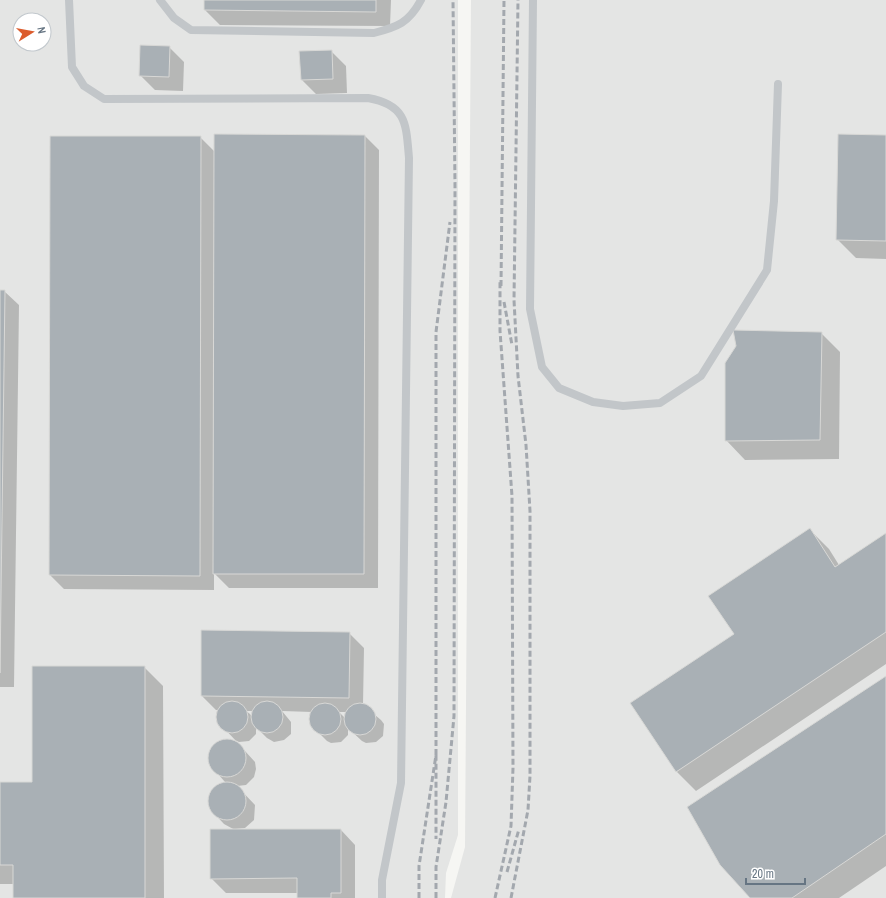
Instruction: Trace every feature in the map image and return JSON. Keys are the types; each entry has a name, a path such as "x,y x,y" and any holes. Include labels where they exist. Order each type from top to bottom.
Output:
{"lane":[{"path":"69,0 72,67 84,86 104,99 368,98 385,101 400,113 406,131 409,158 400,783 382,880 382,898"},
{"path":"160,0 174,18 191,30 374,33 399,26 411,16 421,0"},
{"path":"533,0 530,309 542,367 559,388 593,402 623,406 660,403 701,376 767,270 774,201 778,84"}],"shaded area":[{"path":"0,0 458,0 458,835 446,873 445,898 0,898"},
{"path":"471,0 886,0 886,898 451,898 465,847"}],"building":[{"path":"204,0 376,0 376,12 204,10"},
{"path":"140,45 170,46 169,77 139,76"},
{"path":"332,50 333,79 301,80 299,51"},
{"path":"214,134 365,135 364,574 213,574"},
{"path":"838,134 886,135 886,241 836,240"},
{"path":"50,136 201,136 200,576 49,575"},
{"path":"0,290 5,290 0,673"},
{"path":"733,330 822,332 820,440 725,441 725,363 736,346"},
{"path":"810,528 835,567 886,533 886,632 676,772 630,703 734,634 708,596"},
{"path":"201,630 350,632 349,698 201,696"},
{"path":"32,666 145,666 145,898 13,898 13,865 0,865 0,782 32,782"},
{"path":"886,676 886,834 792,898 750,898 720,865 687,807"},
{"path":"232,701 243,706 248,717 243,728 232,733 221,728 216,717 221,706"},
{"path":"267,701 276,704 280,708 283,717 280,726 276,730 267,733 258,730 254,726 251,717 254,708 258,704"},
{"path":"325,703 334,706 338,710 341,719 338,728 334,732 325,735 316,732 312,728 309,719 312,710 316,706"},
{"path":"360,703 371,708 376,719 371,730 360,735 349,730 344,719 349,708"},
{"path":"223,739 231,739 241,744 245,751 245,765 241,772 231,777 223,777 213,772 211,769 208,762 208,754 213,744 216,742"},
{"path":"223,782 231,782 241,787 245,794 245,808 241,815 231,820 223,820 213,815 211,812 208,805 208,797 213,787 216,785"},
{"path":"210,829 341,829 341,893 331,893 331,898 297,898 297,878 210,879"}],"railway":[{"path":"436,898 436,867 446,802 454,716 455,186 453,0"},
{"path":"501,286 504,0"},
{"path":"511,898 528,810 530,776 530,511 526,445 518,376 514,300 518,0"},
{"path":"436,755 436,332 450,222"},
{"path":"495,898 511,826 513,768 512,496 500,331 500,281"},
{"path":"504,302 512,345"},
{"path":"419,898 419,866 436,755 436,839"},
{"path":"507,872 519,829"}]}
